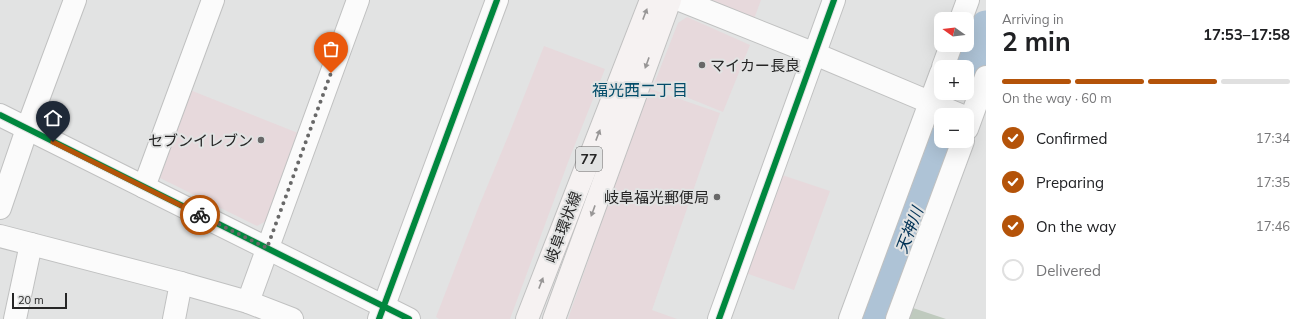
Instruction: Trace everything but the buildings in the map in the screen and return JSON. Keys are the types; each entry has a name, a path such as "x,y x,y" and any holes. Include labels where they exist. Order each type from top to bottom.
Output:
{"main road":[{"name":"岐阜環状線","path":"527,319 651,0"},
{"name":"岐阜環状線","path":"554,319 670,0"}],"street":[{"path":"0,208 27,129 75,0"},
{"path":"144,187 213,0"},
{"path":"248,302 358,0"},
{"path":"381,313 497,0"},
{"path":"680,0 815,54 942,108"},
{"path":"719,319 834,0"},
{"path":"964,12 968,0"},
{"path":"974,110 986,77"},
{"path":"850,319 934,100"},
{"path":"0,115 267,248 381,313 409,319"},
{"path":"897,319 960,148"},
{"path":"0,236 248,302 292,319"},
{"path":"15,319 31,244"},
{"path":"174,319 181,283"}],"shaded area":[{"path":"708,0 761,0 754,19"},
{"name":"マイカー長良","path":"687,17 750,45 723,112 654,84 678,23"},
{"path":"544,46 605,69 570,157 510,319 439,319 436,317"},
{"path":"648,88 720,113 652,310 677,319 568,319"},
{"path":"190,90 298,133 268,220 257,226 160,178"},
{"path":"776,173 830,191 794,290 743,272"},
{"path":"907,306 946,319 902,319"}],"waterway":[{"name":"天神川","path":"974,60 986,27"},
{"name":"天神川","path":"875,319 940,148"}],"cycle path":[{"path":"379,319 497,0"},
{"path":"719,319 834,0"},
{"path":"0,115 409,319"}],"way so far":[{"path":"200,215 267,248 331,73"}],"place":[{"name":"マイカー長良","path":"702,65"},
{"name":"セブンイレブン","path":"261,140"},
{"name":"岐阜福光郵便局","path":"717,197"}],"district":[{"name":"福光西二丁目","path":"640,90"}],"route":[{"path":"53,142 200,215"}]}
